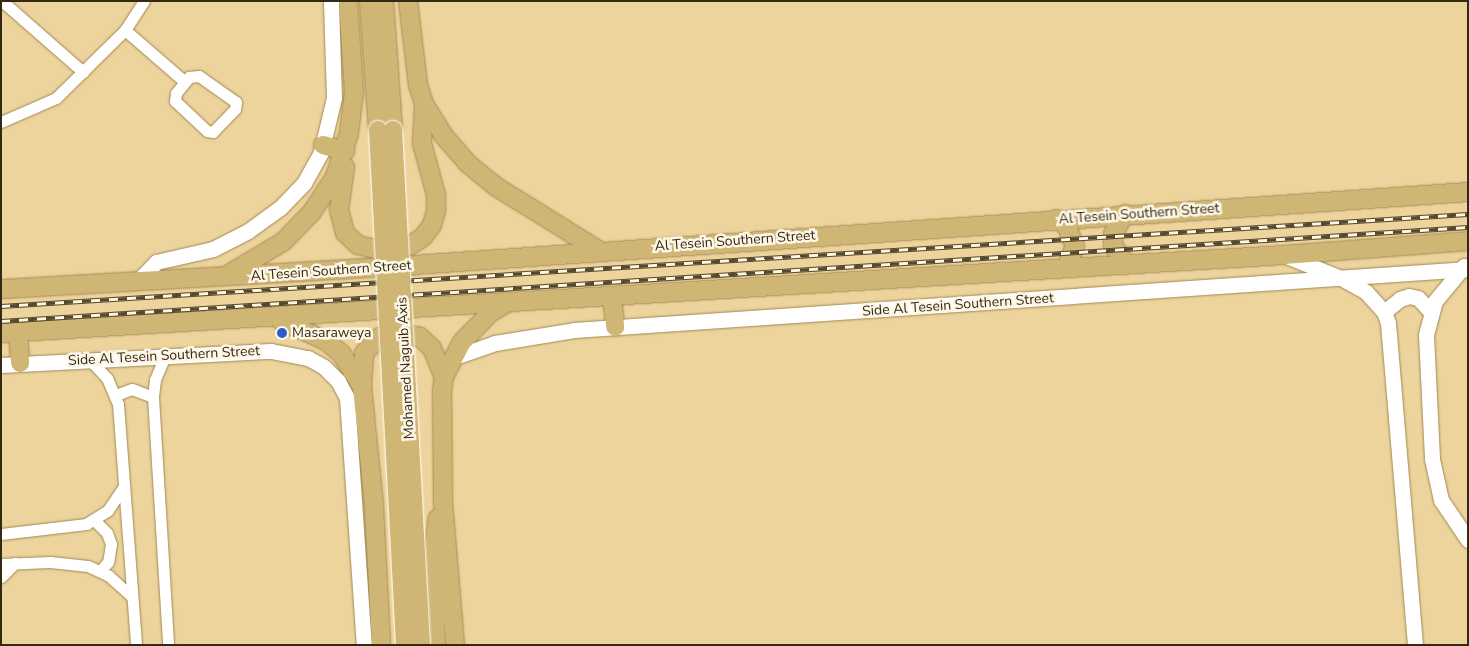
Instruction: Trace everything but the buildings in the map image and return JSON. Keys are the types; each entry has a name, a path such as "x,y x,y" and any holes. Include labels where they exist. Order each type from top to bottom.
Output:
{"main road":[{"path":"348,1 354,92 344,151 339,210 345,233 358,245 376,249 411,245 432,225 436,210 436,195 422,143 424,104"},
{"name":"Mohamed Naguib Axis","path":"369,1 385,130 421,645"},
{"name":"Mohamed Naguib Axis","path":"384,1 385,130 405,645"},
{"path":"408,1 418,85 424,104 449,142 480,175 600,251"},
{"path":"323,145 344,151"},
{"path":"220,278 247,266 283,242 312,212 335,177 344,151"},
{"name":"Al Tesein Southern Street","path":"1,289 220,278 1125,214 1468,192"},
{"path":"1125,214 1117,223 1113,245 1126,264"},
{"path":"1056,219 1066,225 1076,246 1073,258 1066,268"},
{"path":"20,363 10,333 1283,255 1468,240"},
{"path":"612,296 615,327"},
{"path":"455,645 443,502 440,406 444,377 452,358 474,327 510,301"},
{"path":"270,317 295,325 326,341 341,353 362,387"},
{"path":"381,645 374,506 362,387 364,353 375,340 393,333 420,338 432,348 444,377"},
{"path":"436,645 434,534 443,502"},
{"path":"374,506 384,546 393,645"}],"street":[{"path":"2,1 83,72"},
{"path":"1,122 56,98 125,30 144,1"},
{"path":"137,282 156,262 213,249 248,231 272,214 304,183 323,145 334,98 331,1"},
{"path":"125,30 185,82"},
{"path":"199,76 234,99 235,108 216,130 207,131 176,105 176,93 185,82 188,77 199,76"},
{"path":"1283,255 1341,278 1366,292 1384,312 1392,340 1415,645"},
{"path":"1465,267 1430,311 1426,335 1432,458 1441,500 1468,540"},
{"name":"Side Al Tesein Southern Street","path":"452,358 504,341 615,327 1341,278 1465,267"},
{"path":"1384,312 1400,298 1409,296 1418,298 1430,311"},
{"name":"Side Al Tesein Southern Street","path":"1,364 271,351 308,358 324,367 338,381 348,398 364,645"},
{"path":"165,356 155,380 153,397 168,645"},
{"path":"90,360 101,369 116,395 136,645"},
{"path":"116,395 132,389 153,397"},
{"path":"1,534 78,527 94,520 115,502 124,484"},
{"path":"94,520 107,533 111,544 108,562 100,571"},
{"path":"1,577 15,563"},
{"path":"1,564 75,563 100,571 132,597"}],"railway":[{"path":"1,306 1468,214"},
{"path":"1,321 1468,227"}],"place":[{"name":"Masaraweya","path":"282,333"}]}
